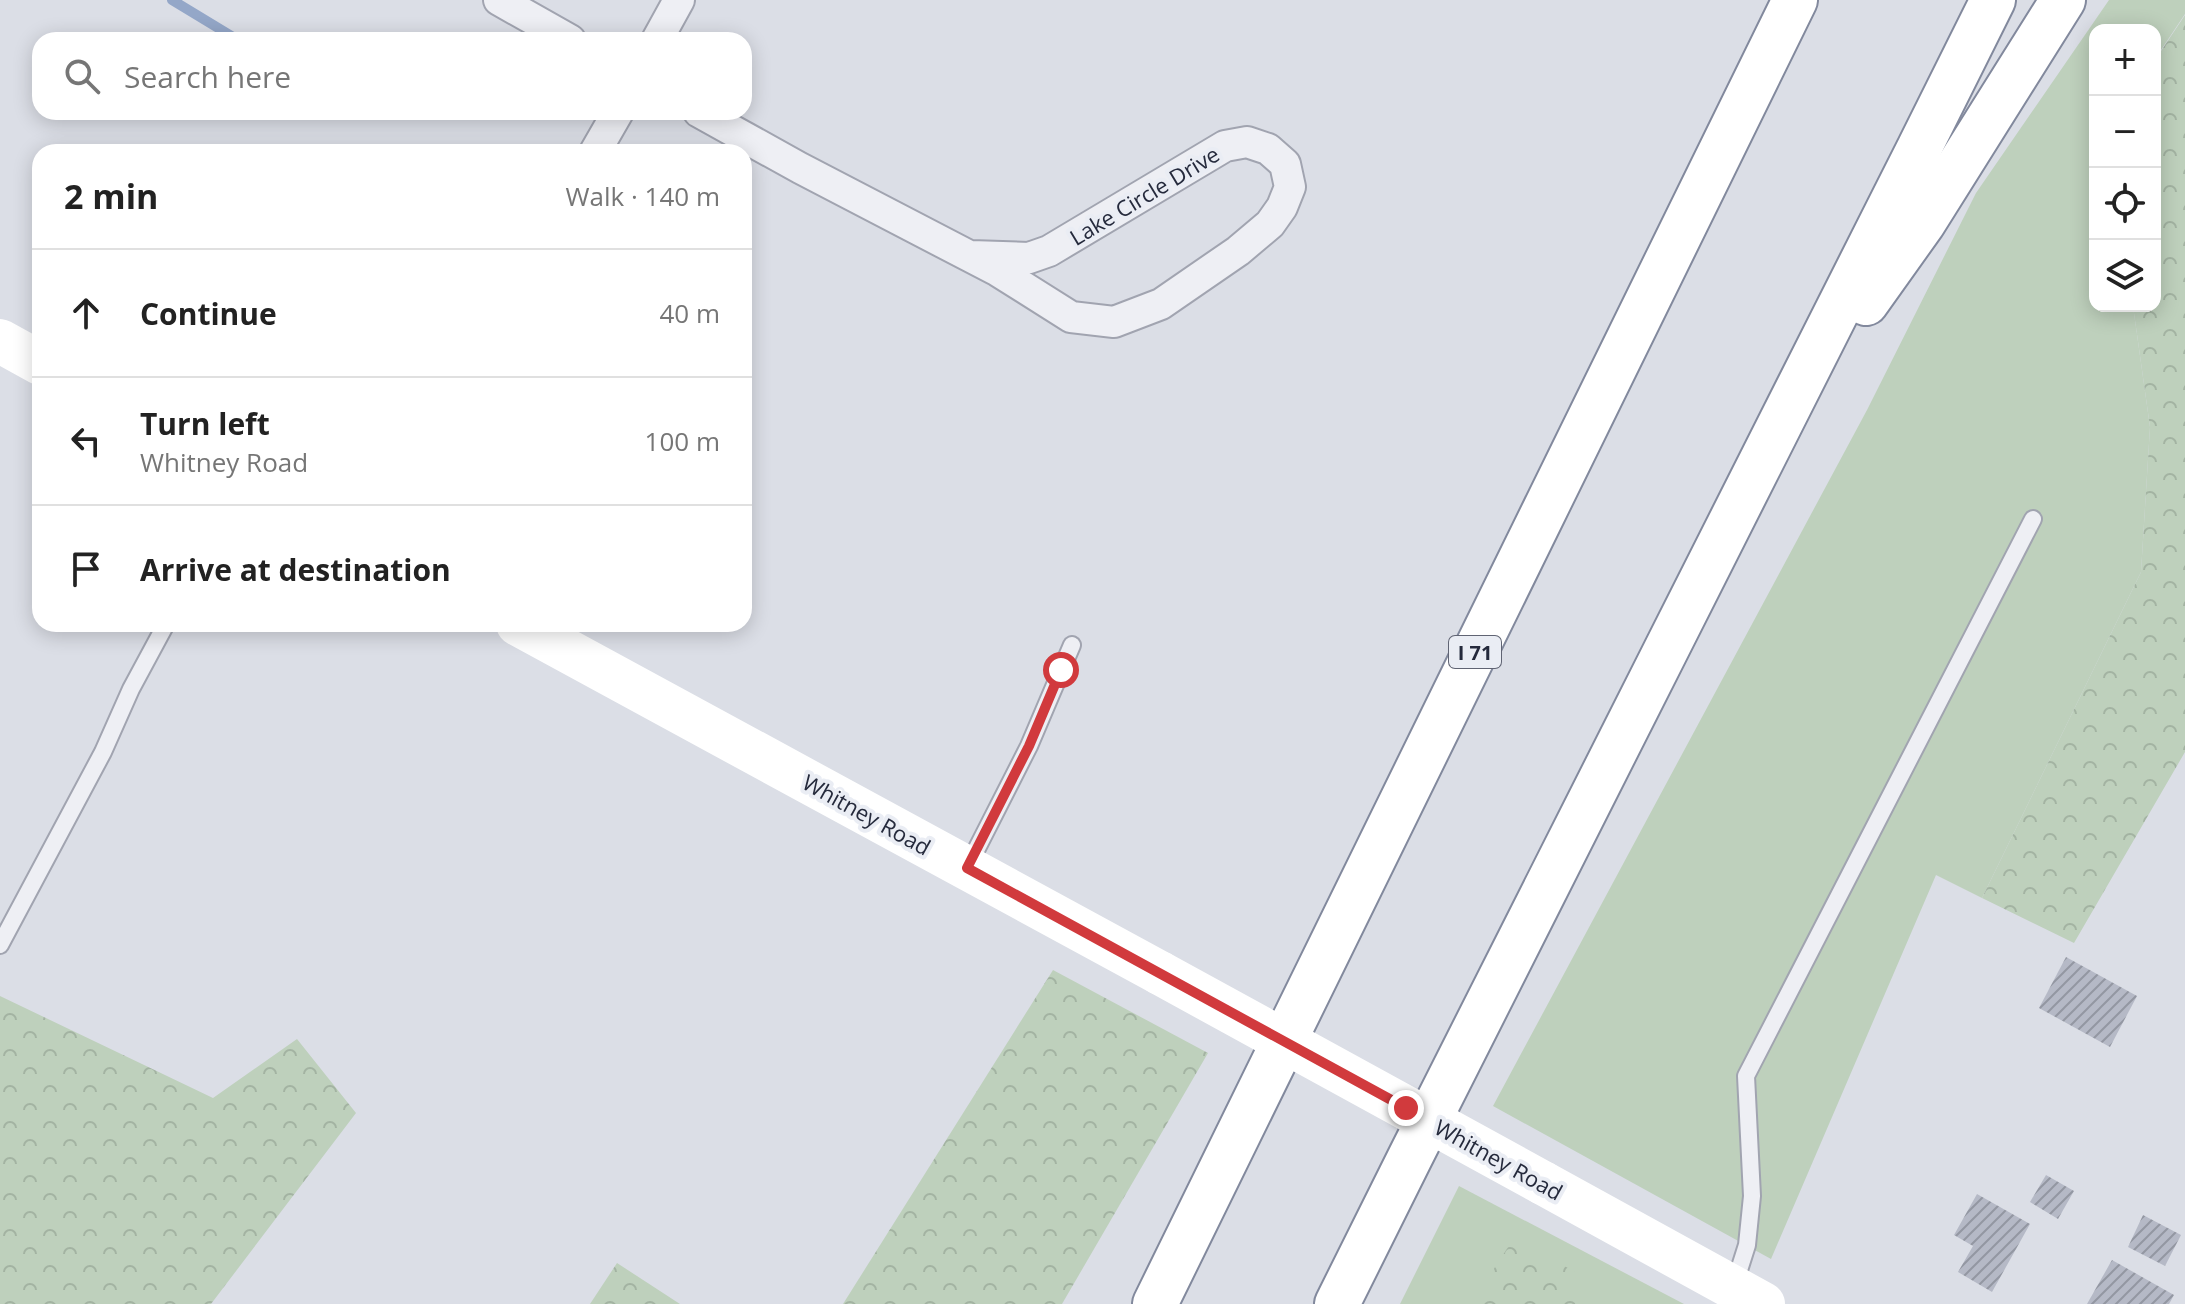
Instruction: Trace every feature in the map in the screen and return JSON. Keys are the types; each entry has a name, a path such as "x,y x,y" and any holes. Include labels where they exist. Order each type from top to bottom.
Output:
{"main road":[{"name":"I 71","path":"1155,1304 1795,0"},
{"path":"1337,1304 1993,0"},
{"path":"1808,373 1872,295 1923,223 2063,0"},
{"path":"0,341 32,359"},
{"name":"Whitney Road","path":"533,632 1748,1296"}],"street":[{"path":"499,0 556,32"},
{"path":"661,32 679,0"},
{"path":"600,144 613,120"},
{"name":"Lake Circle Drive","path":"713,120 971,256 1071,317 1114,322 1161,304 1238,251 1270,224 1282,207 1290,187 1285,164 1268,149 1247,142 1225,146 1049,251 1029,258 971,256"}],"lane":[{"path":"1748,1296 1747,1245 1752,1196 1746,1076 2033,519"},
{"path":"0,945 103,752 131,689 162,632"},
{"path":"967,868 1029,746 1072,645"}],"green space":[{"path":"2109,0 2185,0 2185,14 2161,50 2161,24 2092,24"},
{"path":"2185,15 2185,752 2074,943 1982,898 2141,572 2150,427 2134,312 2161,312 2161,51"},
{"path":"2089,29 2089,312 2134,312 2150,427 2141,572 1982,898 1936,875 1771,1259 1493,1106 1867,410 1976,193"},
{"path":"1053,970 1208,1053 1062,1304 843,1304"},
{"path":"0,996 213,1098 297,1039 356,1113 211,1304 0,1304"},
{"path":"1459,1186 1684,1304 1400,1304"},
{"path":"1514,1238 1586,1278 1575,1304 1471,1304"},
{"path":"617,1263 680,1304 590,1304"}],"building":[{"path":"2066,957 2137,996 2110,1047 2039,1008"},
{"path":"2046,1175 2074,1191 2058,1219 2030,1202"},
{"path":"1977,1194 2030,1224 1992,1292 1958,1272 1973,1246 1954,1235"},
{"path":"2143,1215 2181,1235 2165,1266 2128,1247"},
{"path":"2112,1260 2174,1295 2169,1304 2087,1304"}],"waterway":[{"path":"172,0 225,32"}],"route":[{"path":"1061,670 1029,746 967,868 1406,1108"}]}
